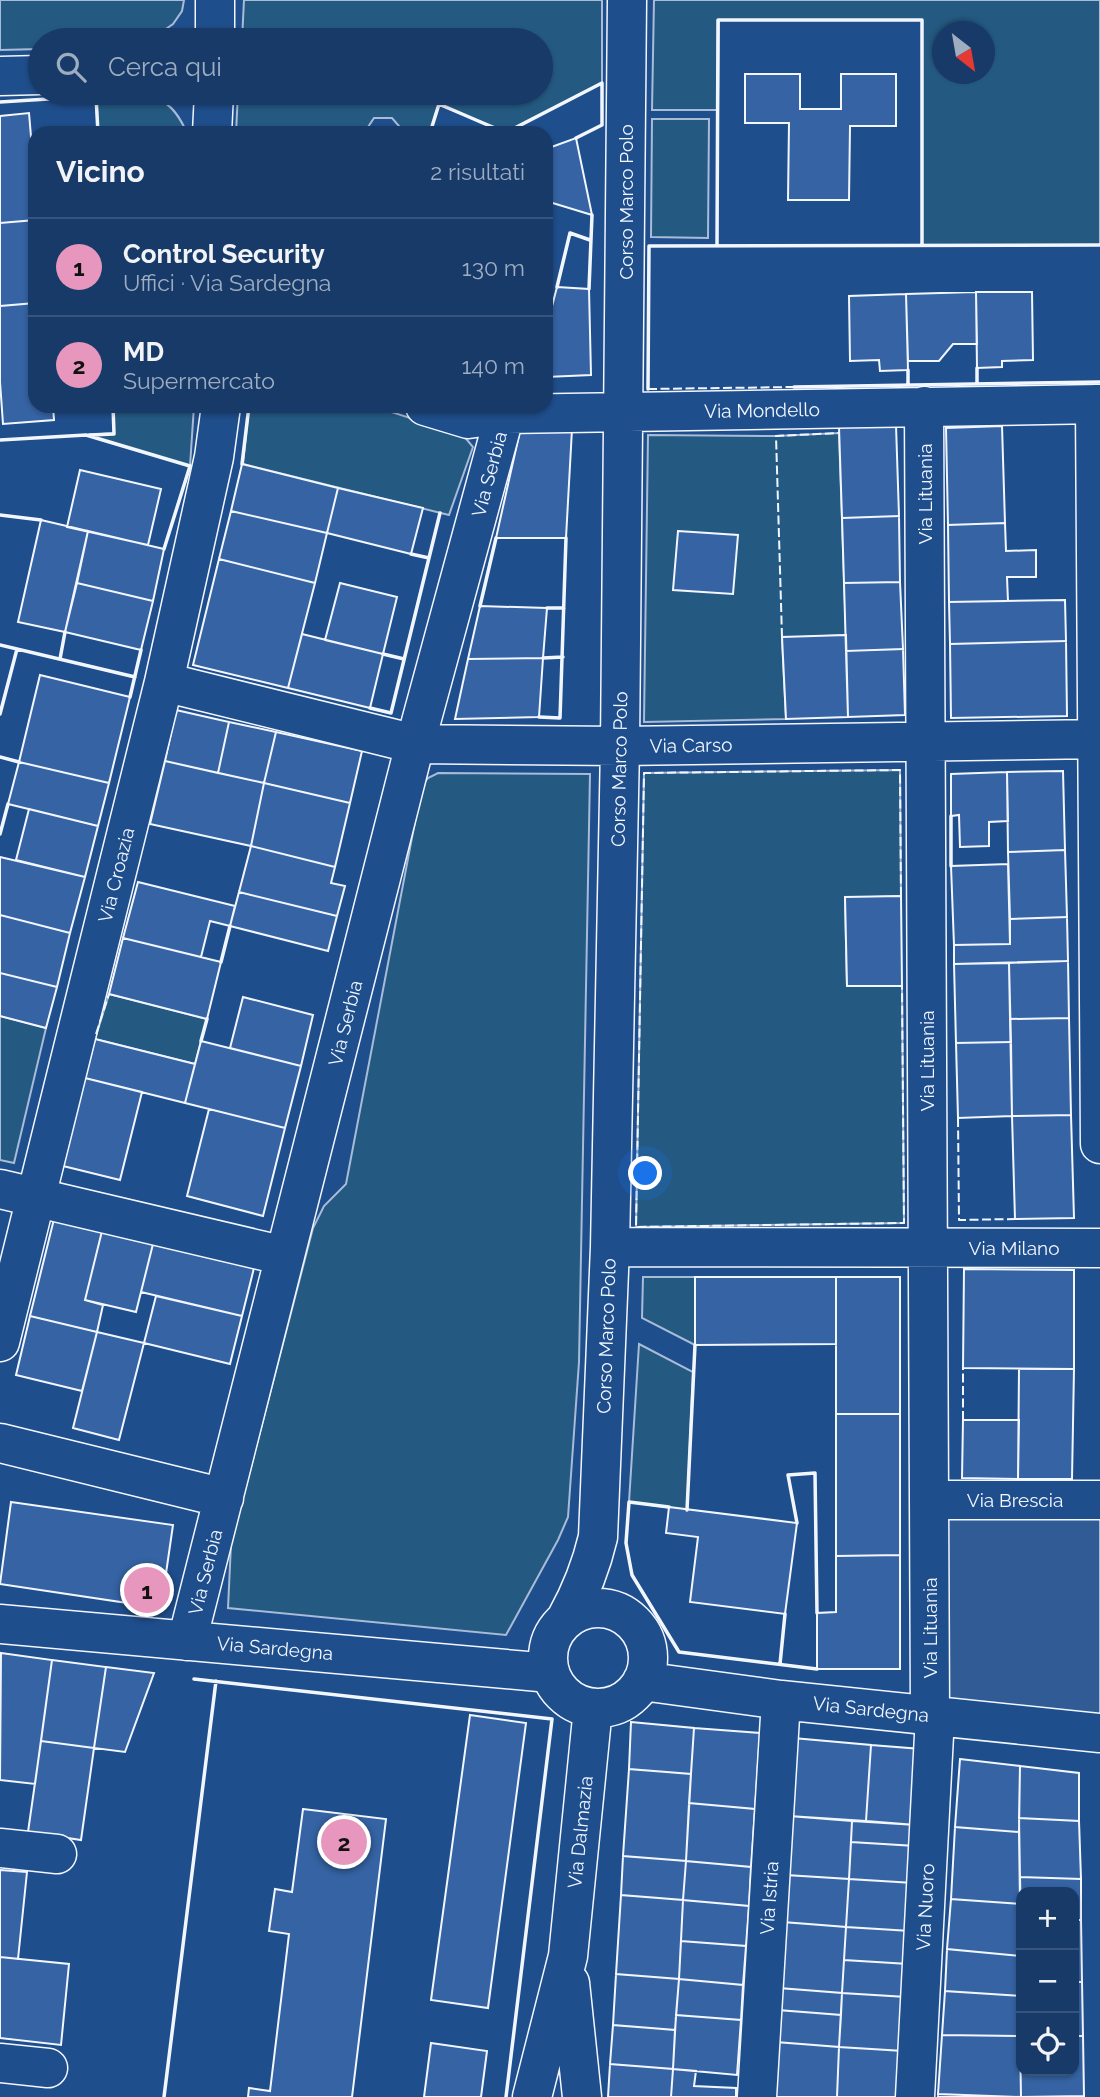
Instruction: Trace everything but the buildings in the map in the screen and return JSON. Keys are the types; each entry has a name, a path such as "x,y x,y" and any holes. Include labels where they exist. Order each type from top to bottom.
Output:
{"street":[{"path":"215,0 215,28"},
{"name":"Corso Marco Polo","path":"598,1537 610,1247 620,746 627,0"},
{"path":"0,76 28,75"},
{"path":"212,126 213,105"},
{"path":"1097,404 1100,1144"},
{"name":"Via Mondello","path":"553,411 624,413 1097,404"},
{"name":"Via Lituania","path":"924,407 929,1500 933,1716"},
{"name":"Via Croazia","path":"0,1342 18,1193 164,682 214,457 220,413"},
{"name":"Via Mondello","path":"448,413 468,419 493,413"},
{"name":"Via Serbia","path":"187,1640 415,744 505,413"},
{"name":"Via Carso","path":"164,682 415,744 620,746 1098,739"},
{"path":"18,1193 285,1256"},
{"name":"Via Milano","path":"610,1247 1100,1248"},
{"path":"0,1443 223,1498"},
{"name":"Via Brescia","path":"929,1500 1100,1500"},
{"path":"598,1537 607,1568 621,1599 646,1643 648,1663 642,1681 630,1696 613,1706 593,1708 574,1702 559,1690 550,1672 548,1653 553,1634 566,1619 580,1594 598,1537"},
{"path":"566,1619 583,1610 603,1608 621,1614 636,1626"},
{"name":"Via Sardegna","path":"0,1624 550,1672"},
{"name":"Via Sardegna","path":"642,1681 781,1700 1100,1733"},
{"name":"Via Istria","path":"757,2097 781,1700"},
{"name":"Via Dalmazia","path":"533,2097 568,1956 593,1708"},
{"name":"Via Nuoro","path":"915,2097 933,1716"},
{"path":"0,1848 57,1854"},
{"name":"Via Dalmazia","path":"568,1956 582,2097"},
{"path":"0,2063 48,2068"}],"shaded area":[{"path":"0,0 184,0 182,11 167,28 28,28 28,49 0,50"},
{"path":"244,0 602,0 602,83 519,126 492,126 439,105 553,105 553,28 243,28"},
{"path":"654,0 1100,0 1100,245 922,245 922,20 719,20 718,110 652,110"},
{"path":"96,105 167,105 183,126 98,126"},
{"path":"237,105 439,105 432,126 399,126 392,118 374,118 369,126 236,126"},
{"path":"652,119 709,119 708,238 651,237"},
{"path":"113,413 194,413 190,466 86,435 114,433"},
{"path":"248,413 395,413 463,435 473,447 449,515 243,464"},
{"path":"839,433 846,635 782,638 786,719 644,722 648,435 776,436"},
{"path":"900,770 901,896 845,898 847,986 902,986 904,1223 636,1227 644,773"},
{"path":"438,773 590,774 579,1362 568,1517 506,1635 228,1608 231,1544 313,1228 324,1206 346,1184 422,785"},
{"path":"109,994 207,1019 195,1064 95,1039"},
{"path":"0,1016 46,1028 14,1163 0,1160"},
{"path":"643,1277 695,1277 695,1345 642,1318"},
{"path":"639,1344 693,1372 687,1510 629,1502"},
{"path":"929,1500 1100,1500 1100,1733 935,1716"}],"fence":[{"path":"648,389 794,387"},
{"path":"782,637 776,436 839,433"},
{"path":"901,896 900,770 644,773 636,1227 904,1223 902,986"},
{"path":"96,1034 109,994"},
{"path":"958,1118 959,1220 1015,1219"},
{"path":"963,1368 963,1420"}],"wall":[{"path":"717,246 718,20 922,20 922,245"},
{"path":"519,126 602,83 602,125 576,138"},
{"path":"0,102 28,100"},
{"path":"96,105 98,126"},
{"path":"432,126 439,105"},
{"path":"441,105 490,126"},
{"path":"589,289 592,215"},
{"path":"557,287 570,233 590,240"},
{"path":"648,389 649,246 1100,245"},
{"path":"977,368 977,384"},
{"path":"908,370 908,386"},
{"path":"794,387 1100,382"},
{"path":"89,435 114,434 113,413"},
{"path":"242,464 248,413"},
{"path":"0,440 86,435 190,466 164,549"},
{"path":"370,708 391,713 440,513"},
{"path":"0,515 41,520"},
{"path":"480,606 496,538"},
{"path":"539,717 560,718 566,538"},
{"path":"411,554 429,558"},
{"path":"547,608 564,608"},
{"path":"60,659 65,632"},
{"path":"0,645 135,677"},
{"path":"0,714 17,649"},
{"path":"130,697 141,650"},
{"path":"383,654 404,659"},
{"path":"543,658 563,657"},
{"path":"0,757 19,762"},
{"path":"0,834 8,804"},
{"path":"951,816 951,866"},
{"path":"221,962 230,926"},
{"path":"201,1041 207,1019"},
{"path":"687,1510 695,1345"},
{"path":"797,1523 788,1475 815,1473 817,1613"},
{"path":"669,1507 629,1502 626,1543 632,1575 679,1652 817,1669"},
{"path":"780,1664 785,1614"},
{"path":"194,1679 552,1719 506,2097"},
{"path":"164,2097 216,1681"}],"place":[{"name":"Control Security","path":"147,1590"},
{"name":"MD","path":"344,1842"}]}
